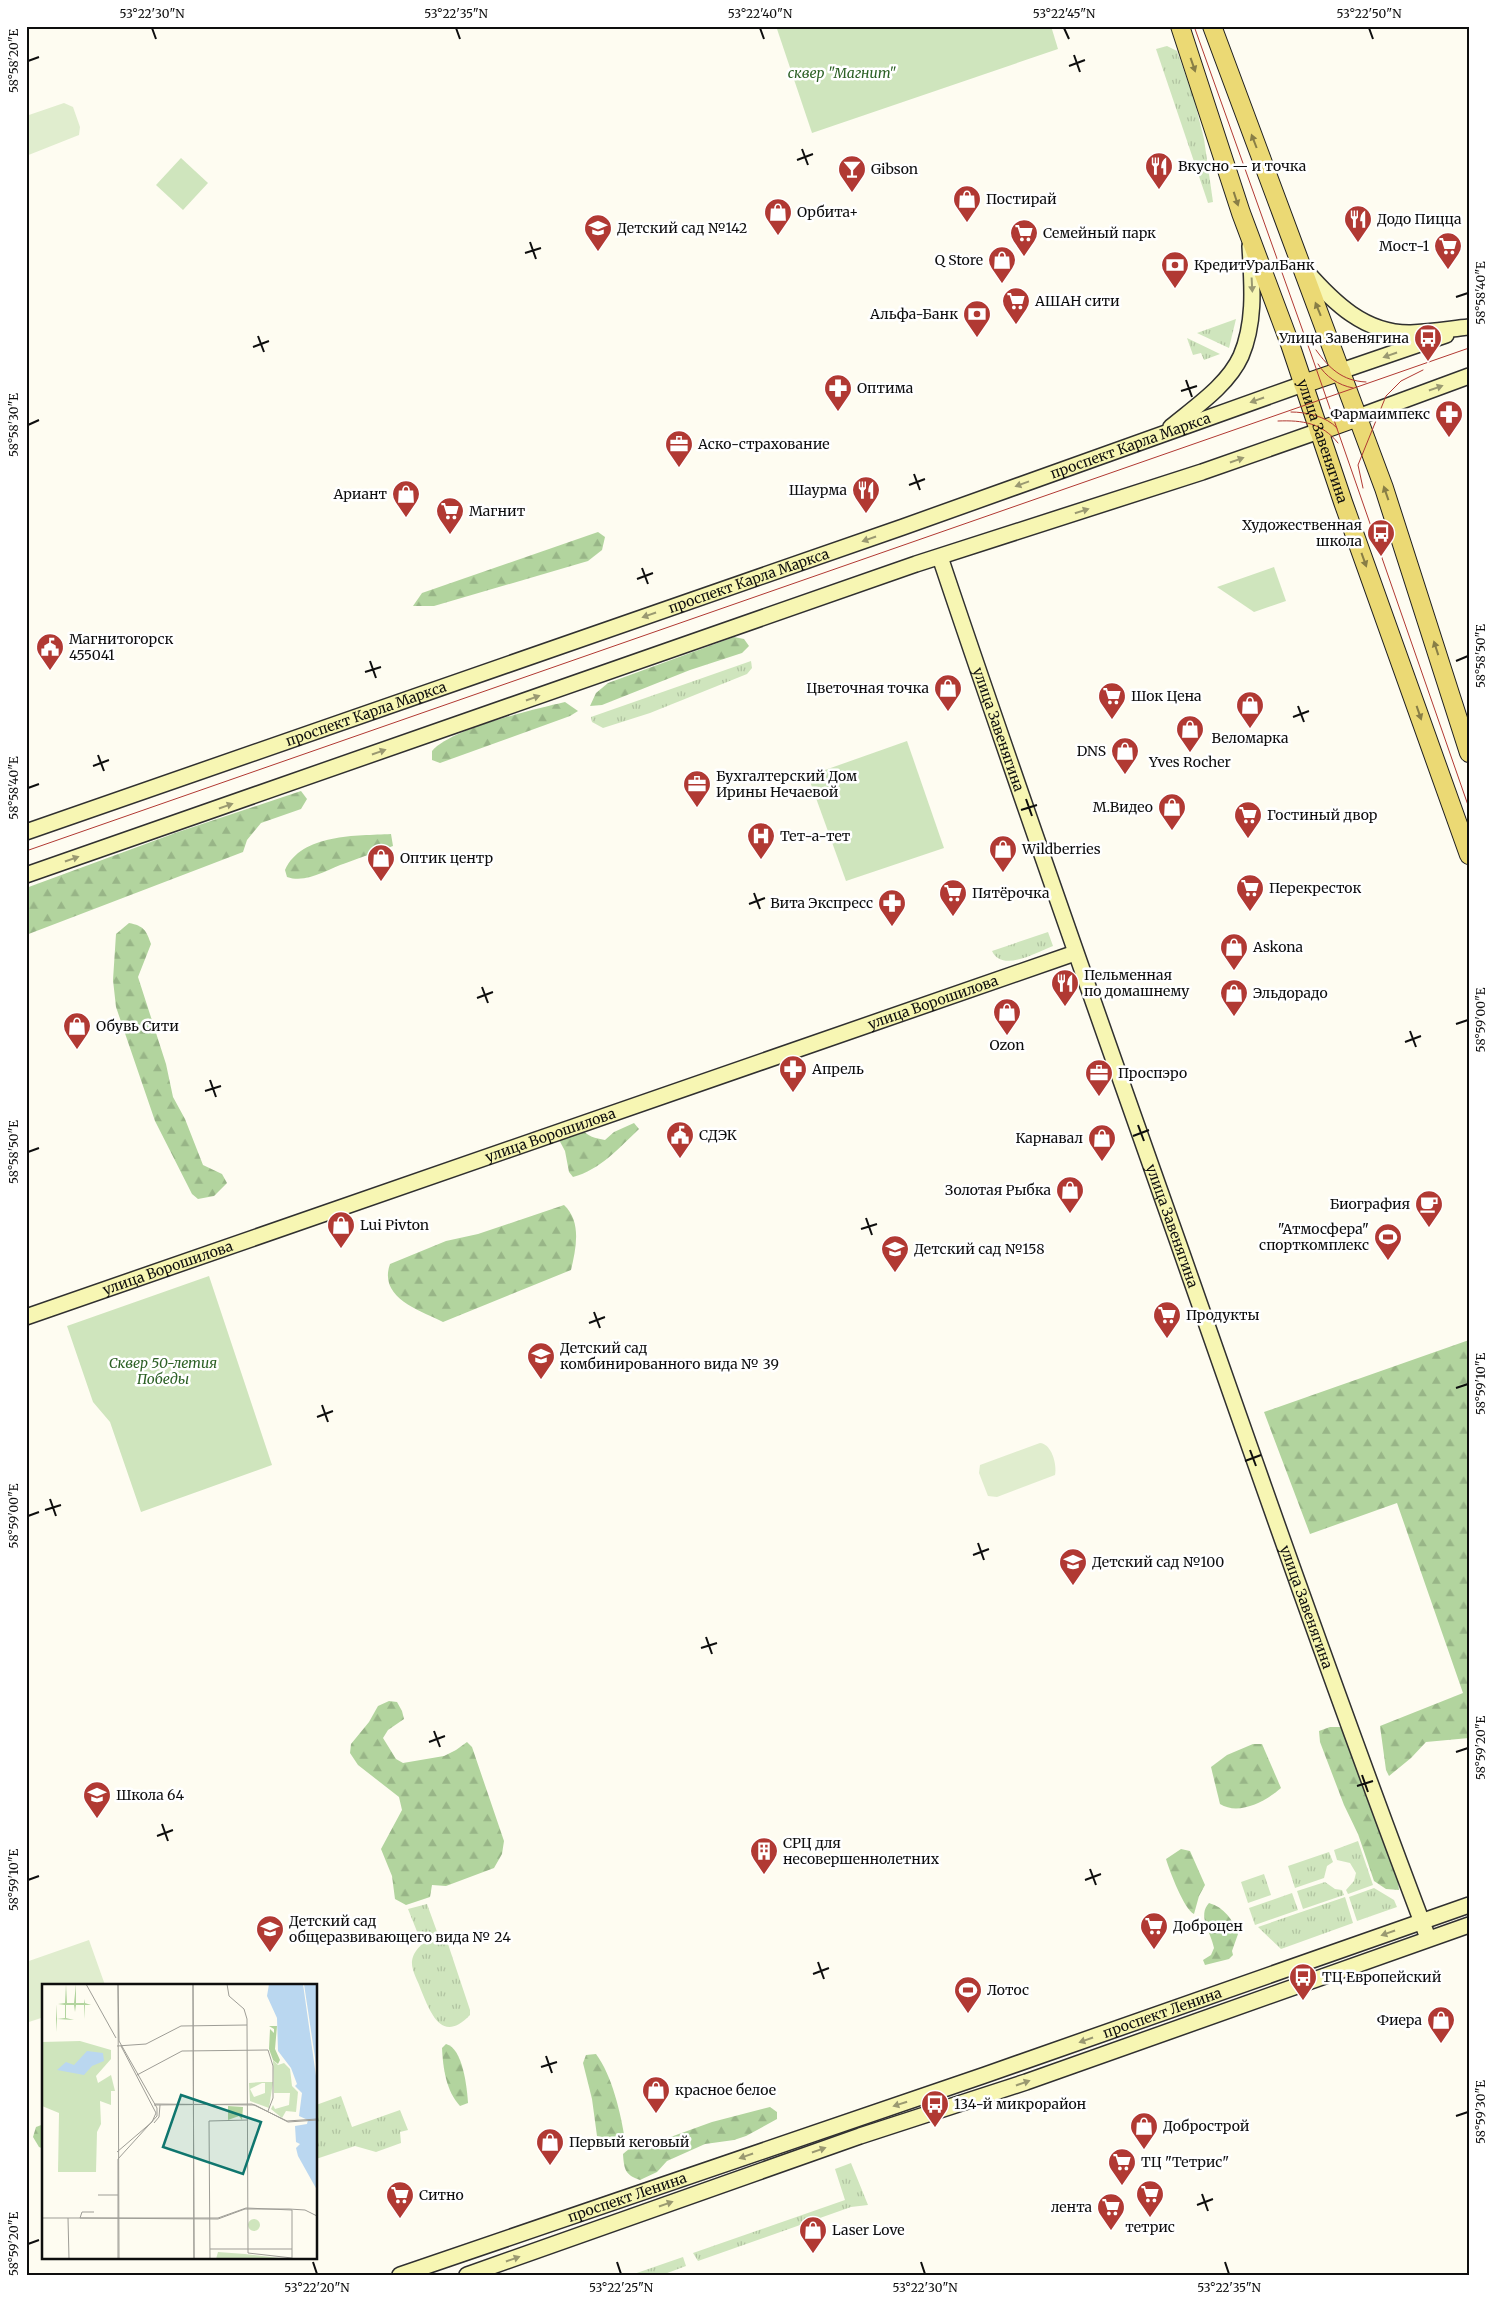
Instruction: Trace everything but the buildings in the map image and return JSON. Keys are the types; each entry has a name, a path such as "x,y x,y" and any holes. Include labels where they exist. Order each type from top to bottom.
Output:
{"main road":[{"name":"улица Завенягина","path":"1180,26 1250,237 1304,384 1469,854"},
{"path":"1212,26 1403,543 1469,753"},
{"path":"1161,435 1207,397 1227,376 1240,357 1247,336 1253,298 1250,237"},
{"path":"1301,266 1330,299 1370,326 1410,333 1469,327"},
{"name":"проспект Карла Маркса","path":"26,832 1469,327"},
{"path":"26,875 940,557 1202,472 1469,376"},
{"name":"улица Завенягина","path":"940,557 1074,953 1150,1163 1218,1361 1428,1938"},
{"name":"улица Ворошилова","path":"26,1317 1074,953"},
{"name":"проспект Ленина","path":"400,2275 994,2072 1469,1905"},
{"name":"проспект Ленина","path":"466,2275 860,2136 1026,2082 1469,1925"},
{"name":"проспект Ленина","path":"1452,1930 1469,1929"},
{"path":"854,2119 860,2136"}],"green space":[{"name":"сквер \"Магнит\"","path":"776,26 1051,26 1058,49 812,133"},
{"path":"1167,46 1177,51 1194,99 1204,139 1213,202 1208,203 1156,49"},
{"path":"64,103 73,107 80,127 79,135 26,156 26,116"},
{"path":"181,158 208,183 183,210 156,185"},
{"path":"1236,319 1229,348 1197,333"},
{"path":"1187,338 1220,354 1204,360 1201,353 1193,355"},
{"path":"598,532 605,537 602,550 588,561 434,606 413,606 422,593"},
{"path":"1274,567 1286,601 1254,612 1217,587"},
{"path":"734,637 744,639 749,646 742,653 690,670 602,705 590,706 596,693 608,683"},
{"path":"751,661 752,668 747,674 650,713 603,728 592,722 591,717"},
{"path":"565,702 578,711 570,716 440,763 432,760 432,751 456,735 494,721"},
{"path":"907,741 944,848 846,881 808,776"},
{"path":"301,791 307,799 301,809 261,823 247,840 243,852 26,935 26,888 178,832"},
{"path":"391,834 393,846 317,875 302,879 287,877 285,870 293,858 304,849 317,843 347,837"},
{"path":"129,923 144,929 151,944 138,977 166,1064 173,1097 185,1119 203,1165 222,1174 227,1183 214,1196 198,1199 192,1194 155,1121 116,1007 113,980 116,934"},
{"path":"1048,932 1053,946 1029,956 1011,961 997,957 992,951"},
{"path":"634,1123 639,1129 617,1150 592,1169 573,1177 569,1172 565,1151 557,1136 581,1128 595,1138 605,1140 614,1132"},
{"path":"564,1205 573,1219 576,1236 571,1270 443,1322 403,1301 390,1286 388,1276 390,1264 446,1241 478,1234"},
{"name":"Сквер 50-летия Победы","path":"209,1276 272,1465 141,1512 110,1422 93,1402 67,1326"},
{"path":"1469,1340 1469,1738 1426,1742 1411,1758 1389,1776 1386,1770 1380,1726 1463,1693 1397,1503 1310,1534 1264,1412"},
{"path":"1040,1443 1044,1444 1051,1451 1055,1475 997,1497 988,1496 979,1473 980,1465"},
{"path":"389,1701 397,1702 404,1719 388,1730 383,1738 396,1759 403,1763 444,1756 467,1742 472,1747 504,1841 502,1854 494,1868 446,1886 432,1885 430,1897 406,1905 395,1899 392,1876 381,1849 402,1810 399,1797 358,1765 350,1753 351,1744 369,1722 378,1706"},
{"path":"1330,1727 1342,1727 1397,1874 1399,1890 1386,1889 1374,1881 1358,1834 1344,1805 1320,1742 1319,1731"},
{"path":"1253,1744 1262,1744 1281,1788 1268,1798 1244,1808 1227,1807 1220,1804 1211,1767 1227,1755"},
{"path":"1358,1841 1373,1885 1348,1894 1346,1890 1354,1881 1356,1873 1350,1863 1337,1860 1334,1850"},
{"path":"1181,1849 1190,1851 1205,1885 1199,1896 1194,1914 1182,1898 1166,1859"},
{"path":"1329,1852 1333,1862 1327,1866 1324,1878 1295,1888 1288,1866"},
{"path":"1264,1874 1271,1895 1248,1903 1241,1882"},
{"path":"1325,1882 1335,1889 1342,1890 1344,1895 1303,1909 1297,1891"},
{"path":"1374,1888 1394,1900 1397,1907 1357,1921 1349,1897"},
{"path":"1292,1893 1298,1910 1255,1925 1249,1908"},
{"path":"1345,1897 1353,1923 1281,1949 1258,1927"},
{"path":"1209,1903 1227,1915 1238,1934 1232,1951 1233,1955 1229,1959 1205,1965 1203,1960 1211,1955 1214,1948 1204,1913"},
{"path":"427,1904 440,1940 447,1941 470,2010 470,2015 452,2027 445,2026 434,2016 413,1968 413,1956 422,1944 408,1909"},
{"path":"89,1940 105,1984 42,1984 42,2018 26,2023 26,1962"},
{"path":"446,2044 452,2047 463,2069 468,2103 460,2106 451,2093 446,2079 442,2048"},
{"path":"596,2054 607,2073 621,2119 625,2140 616,2143 597,2136 592,2099 583,2063 586,2055"},
{"path":"341,2096 352,2127 400,2110 408,2130 400,2132 401,2143 376,2152 355,2146 318,2158 318,2104"},
{"path":"770,2107 777,2112 777,2119 746,2136 734,2140 705,2144 667,2161 657,2172 640,2180 631,2176 626,2171 623,2154 637,2144 645,2142 654,2143 712,2122"},
{"path":"42,2125 42,2148 39,2147 33,2137 36,2127"},
{"path":"851,2163 868,2205 851,2207 698,2261 693,2253 845,2200 835,2169"},
{"path":"683,2257 686,2266 662,2275 631,2275"}],"tram line":[{"path":"1194,26 1310,351 1469,808"},
{"path":"26,851 1469,348"},
{"path":"1316,350 1331,368 1343,376 1366,382"},
{"path":"1318,364 1333,380 1353,388"},
{"path":"1363,488 1358,465 1386,396 1401,381 1423,370"},
{"path":"1291,412 1303,413 1327,420 1337,428"},
{"path":"1278,421 1296,421 1311,424 1325,431 1338,443"}],"place":[{"name":"Вкусно — и точка","path":"1159,190"},
{"name":"Gibson","path":"852,193"},
{"name":"Постирай","path":"967,223"},
{"name":"Орбита+","path":"778,236"},
{"name":"Додо Пицца","path":"1358,243"},
{"name":"Детский сад №142","path":"598,252"},
{"name":"Семейный парк","path":"1024,257"},
{"name":"Мост-1","path":"1448,270"},
{"name":"Q Store","path":"1002,284"},
{"name":"КредитУралБанк","path":"1175,289"},
{"name":"АШАН сити","path":"1016,325"},
{"name":"Альфа-Банк","path":"977,338"},
{"name":"Улица Завенягина","path":"1428,362"},
{"name":"Оптима","path":"838,412"},
{"name":"Фармаимпекс","path":"1449,438"},
{"name":"Аско-страхование","path":"679,468"},
{"name":"Шаурма","path":"866,514"},
{"name":"Ариант","path":"406,518"},
{"name":"Магнит","path":"450,535"},
{"name":"Художественная школа","path":"1381,557"},
{"name":"Магнитогорск 455041","path":"50,671"},
{"name":"Цветочная точка","path":"948,712"},
{"name":"Шок Цена","path":"1112,720"},
{"name":"Веломарка","path":"1250,729"},
{"name":"Yves Rocher","path":"1190,753"},
{"name":"DNS","path":"1125,775"},
{"name":"Бухгалтерский Дом Ирины Нечаевой","path":"697,808"},
{"name":"М.Видео","path":"1172,831"},
{"name":"Гостиный двор","path":"1248,839"},
{"name":"Тет-а-тет","path":"761,860"},
{"name":"Wildberries","path":"1003,873"},
{"name":"Оптик центр","path":"381,882"},
{"name":"Перекресток","path":"1250,912"},
{"name":"Пятёрочка","path":"953,917"},
{"name":"Вита Экспресс","path":"892,927"},
{"name":"Askona","path":"1234,971"},
{"name":"Пельменная по домашнему","path":"1065,1007"},
{"name":"Эльдорадо","path":"1234,1017"},
{"name":"Ozon","path":"1007,1036"},
{"name":"Обувь Сити","path":"77,1050"},
{"name":"Апрель","path":"793,1093"},
{"name":"Проспэро","path":"1099,1097"},
{"name":"СДЭК","path":"680,1159"},
{"name":"Карнавал","path":"1102,1162"},
{"name":"Золотая Рыбка","path":"1070,1214"},
{"name":"Биография","path":"1429,1228"},
{"name":"Lui Pivton","path":"341,1249"},
{"name":"\"Атмосфера\" спорткомплекс","path":"1388,1261"},
{"name":"Детский сад №158","path":"895,1273"},
{"name":"Продукты","path":"1167,1339"},
{"name":"Детский сад комбинированного вида № 39","path":"541,1380"},
{"name":"Детский сад №100","path":"1073,1586"},
{"name":"Школа 64","path":"97,1819"},
{"name":"СРЦ для несовершеннолетних","path":"764,1875"},
{"name":"Доброцен","path":"1154,1950"},
{"name":"Детский сад общеразвивающего вида № 24","path":"270,1953"},
{"name":"ТЦ Европейский","path":"1303,2001"},
{"name":"Лотос","path":"968,2014"},
{"name":"Фиера","path":"1441,2044"},
{"name":"красное белое","path":"656,2114"},
{"name":"134-й микрорайон","path":"935,2128"},
{"name":"Добрострой","path":"1144,2150"},
{"name":"Первый кеговый","path":"550,2166"},
{"name":"ТЦ \"Тетрис\"","path":"1122,2186"},
{"name":"тетрис","path":"1150,2218"},
{"name":"Ситно","path":"400,2219"},
{"name":"лента","path":"1111,2231"},
{"name":"Laser Love","path":"813,2254"}]}
